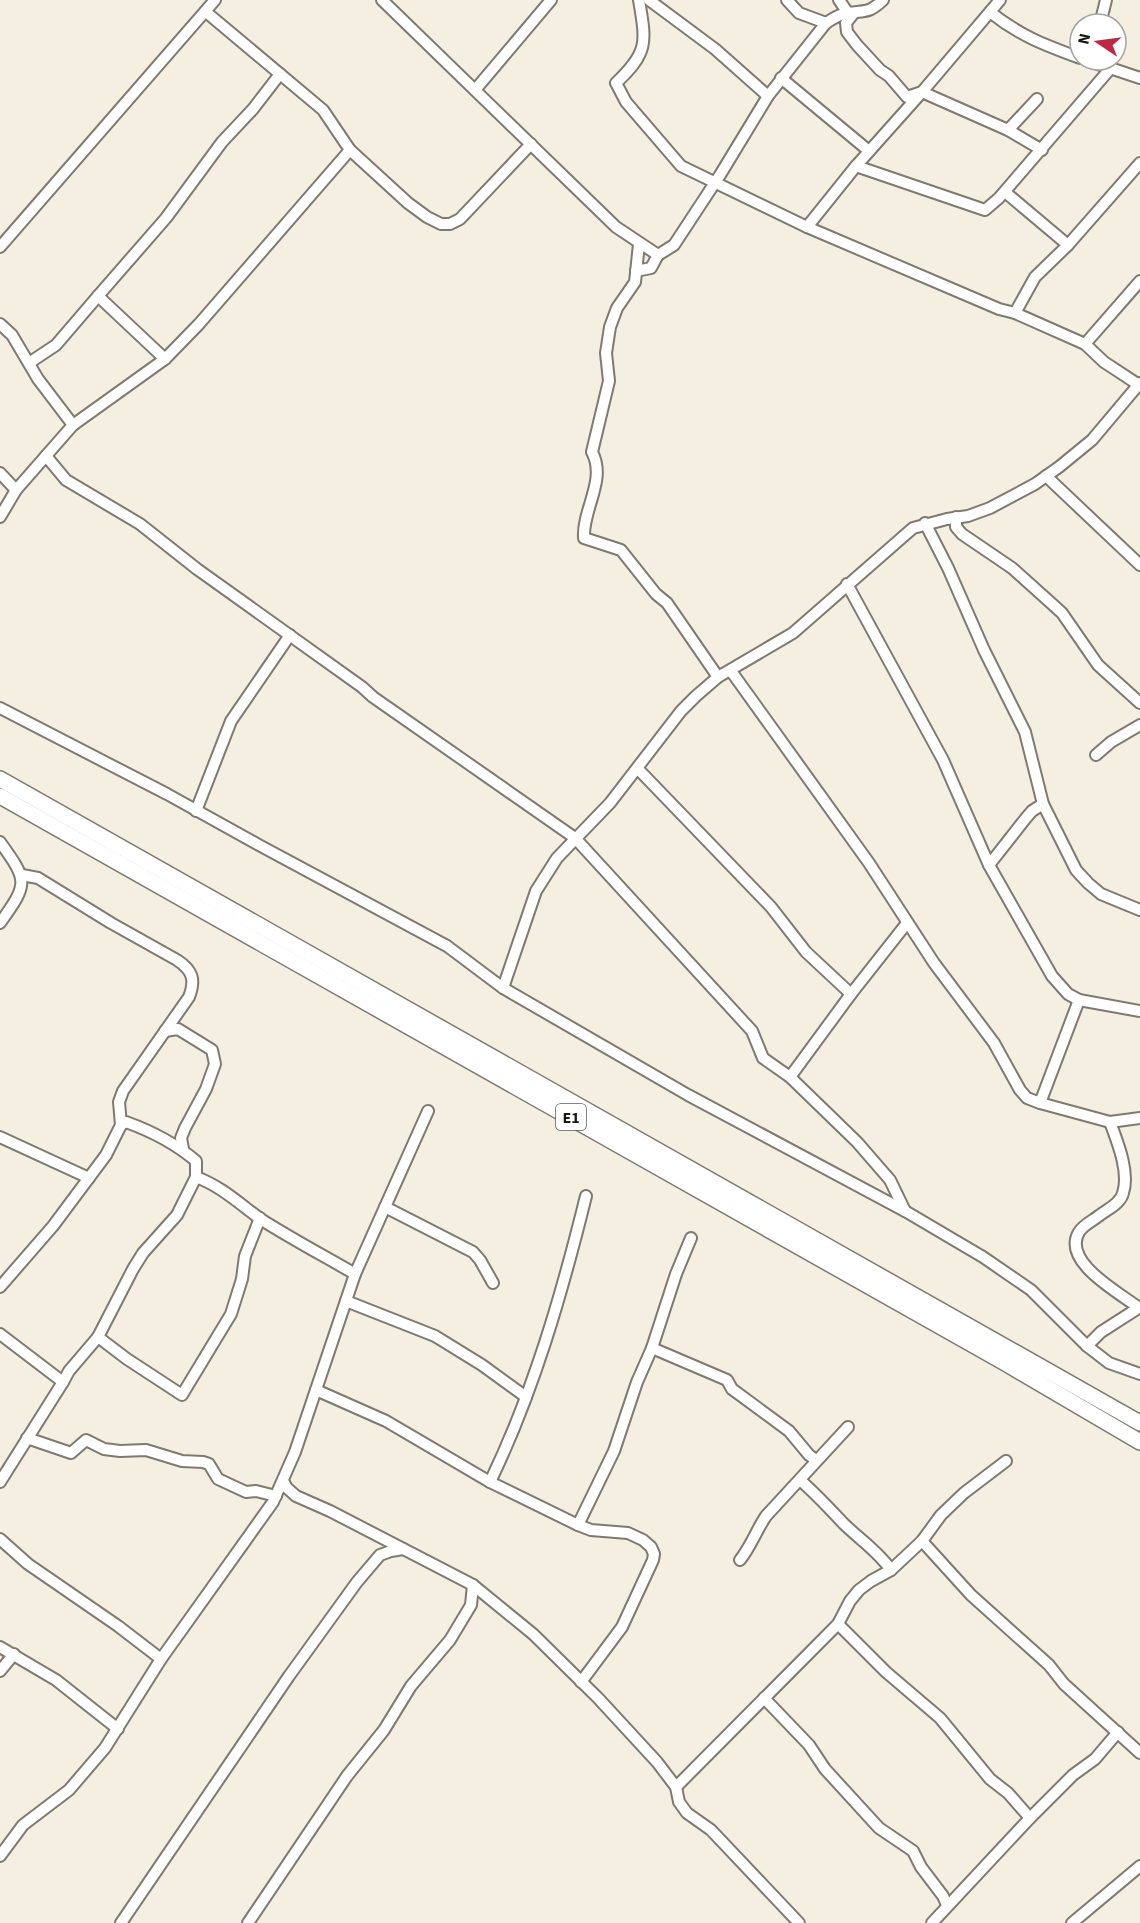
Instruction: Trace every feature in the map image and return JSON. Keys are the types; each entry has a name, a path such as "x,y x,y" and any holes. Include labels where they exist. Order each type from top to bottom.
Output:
{"highway":[{"name":"E1","path":"0,778 1140,1423"},
{"name":"E1","path":"0,796 1007,1364 1140,1442"}],"street":[{"path":"0,247 206,12 214,0"},
{"path":"382,0 616,227 658,255"},
{"path":"475,90 551,0"},
{"path":"503,988 536,891 556,858 610,803 681,711 718,677 793,633 913,528 990,508 1046,476 1092,440 1139,384 1104,362 1085,344 807,227 681,166 626,102 616,83 642,53 648,0 715,49 768,96"},
{"path":"787,0 799,13 825,24"},
{"path":"839,0 851,13"},
{"path":"636,271 651,268 658,255 674,244 768,96 825,24 837,16 863,13 884,0"},
{"path":"807,227 856,166 1000,0"},
{"path":"206,12 323,110 350,150 417,210 441,224 450,224 460,219 531,144"},
{"path":"990,12 1006,25 1034,41 1068,54"},
{"path":"851,13 846,23 847,32 907,97 922,92 1008,130 1042,150"},
{"path":"856,166 980,210 990,207 1042,150 1107,72"},
{"path":"1120,72 1140,78"},
{"path":"29,363 56,345 166,218 222,142 253,109 280,74"},
{"path":"781,78 869,151"},
{"path":"1008,130 1037,99"},
{"path":"0,517 16,490 73,425 165,359 207,315 350,150"},
{"path":"1015,313 1035,278 1068,245 1140,163"},
{"path":"1005,192 1068,245"},
{"path":"639,244 635,282 617,308 610,327 606,353 609,381 592,452 597,461 595,493 583,526 584,538 621,550 656,594 667,603 718,677"},
{"path":"1085,344 1140,281"},
{"path":"98,296 165,359"},
{"path":"0,324 12,335 38,379 73,425"},
{"path":"46,456 66,480 140,524 197,569 373,697 575,838 752,1031 763,1058 790,1077 858,1142 890,1180 905,1211"},
{"path":"0,473 16,490"},
{"path":"1046,476 1140,565"},
{"path":"956,518 956,527 962,534 1012,568 1062,613 1098,665 1140,703"},
{"path":"925,524 1025,732 1043,804 1076,870 1101,894 1140,910"},
{"path":"847,584 943,760 989,865 1052,976 1068,994 1079,1000 1140,1011"},
{"path":"196,811 237,711 290,635"},
{"path":"731,671 869,863 934,963 994,1043 1020,1090 1028,1098 1040,1103 1110,1122 1140,1118"},
{"path":"0,708 167,794 447,946 503,988 688,1095 905,1211 983,1257 1031,1290 1087,1346 1109,1363 1140,1374"},
{"path":"1096,755 1111,742 1140,725"},
{"path":"638,769 771,907 806,952 851,994"},
{"path":"989,865 1032,811 1043,804"},
{"path":"0,842 22,875 18,899 0,923"},
{"path":"22,875 38,878 186,966 192,975 194,986 189,997 123,1090 118,1102 121,1125"},
{"path":"790,1077 851,994 908,923"},
{"path":"1040,1103 1079,1000"},
{"path":"165,1031 178,1029 212,1050 215,1056 215,1064 206,1089 181,1138 183,1149"},
{"path":"0,1856 22,1825 69,1790 105,1749 161,1659 274,1499 283,1481 316,1390 355,1274 428,1111"},
{"path":"0,1287 53,1226 89,1178 106,1155 121,1125 126,1122 137,1125 183,1149 196,1161 196,1177 177,1215 143,1253 98,1337 69,1371 0,1482"},
{"path":"1087,1346 1101,1332 1140,1307 1095,1275 1080,1260 1075,1246 1080,1230 1119,1200 1124,1193 1122,1157 1110,1122"},
{"path":"0,1137 89,1178"},
{"path":"196,1177 355,1274"},
{"path":"490,1482 506,1449 545,1343 570,1262 586,1196"},
{"path":"386,1207 473,1252 493,1283"},
{"path":"98,1337 182,1395 231,1314 242,1279 245,1256 260,1218"},
{"path":"578,1525 614,1451 637,1382 652,1348 676,1274 691,1238"},
{"path":"346,1301 435,1336 526,1396"},
{"path":"0,1334 63,1382"},
{"path":"652,1348 727,1380 732,1389 789,1431 808,1455 816,1460"},
{"path":"316,1390 386,1421 490,1482 578,1525 591,1530 628,1533 643,1540 651,1547 654,1554 653,1560 622,1627 581,1682"},
{"path":"740,1560 751,1545 756,1530 783,1495 800,1480 848,1427"},
{"path":"27,1437 71,1453 86,1440 104,1449 146,1450 182,1461 203,1462 208,1464 218,1479 246,1492 256,1491 274,1499 296,1496"},
{"path":"676,1787 838,1624 859,1590 891,1570 922,1541 941,1515 964,1493 1006,1461"},
{"path":"800,1480 883,1559 891,1570"},
{"path":"283,1481 296,1496 473,1585 533,1634 657,1762 676,1787 679,1802 687,1813 711,1830 799,1923"},
{"path":"0,1539 28,1564 114,1623 161,1659"},
{"path":"380,1555 383,1539"},
{"path":"922,1541 971,1595 1049,1665 1064,1684 1140,1753"},
{"path":"121,1923 289,1676 357,1582 380,1555 404,1549"},
{"path":"248,1923 347,1776 384,1730 411,1686 450,1640 471,1605 473,1585"},
{"path":"471,1605 494,1601"},
{"path":"838,1624 886,1672 940,1718 990,1779 1008,1793 1030,1818"},
{"path":"0,1647 56,1680 118,1729"},
{"path":"0,1671 14,1654"},
{"path":"764,1698 809,1745 825,1769 879,1828 913,1851 947,1905"},
{"path":"932,1923 1030,1818 1073,1775 1095,1759 1118,1732"},
{"path":"1072,1923 1140,1866"}]}
